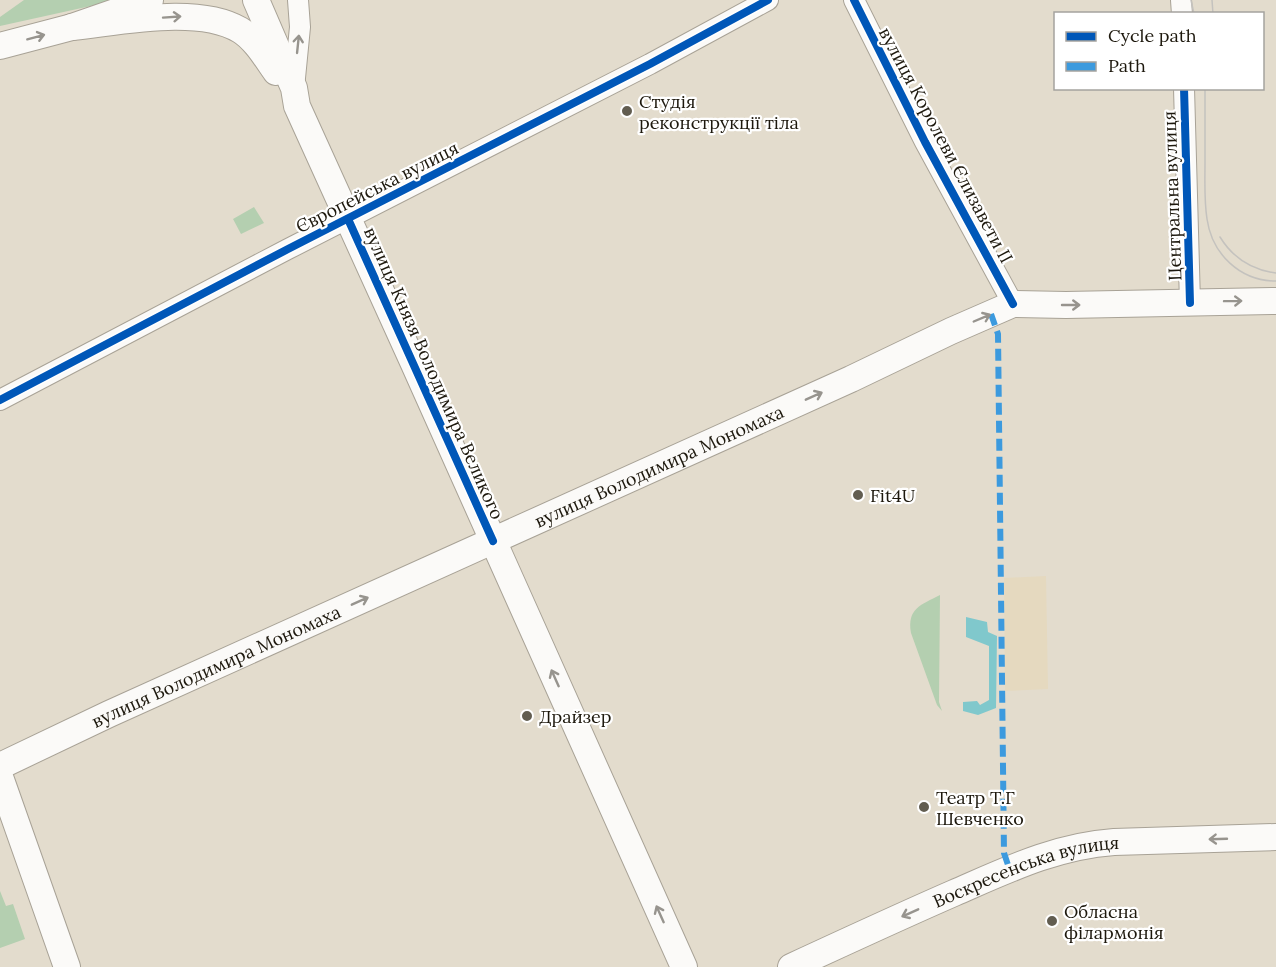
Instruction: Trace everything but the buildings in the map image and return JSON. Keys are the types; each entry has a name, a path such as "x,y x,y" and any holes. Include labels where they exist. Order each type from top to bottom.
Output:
{"main road":[{"path":"0,46 72,27 150,0"},
{"name":"вулиця Князя Володимира Великого","path":"256,0 348,219 684,967"},
{"path":"72,27 176,16 220,20 242,31 295,97"},
{"name":"вулиця Володимира Мономаха","path":"0,766 109,714 851,380 1012,304 1276,301"},
{"path":"0,777 67,967"},
{"name":"Воскресенська вулиця","path":"791,967 1005,870 1049,853 1089,843 1131,840 1276,837"}],"street":[{"path":"295,97 300,27 298,0"},
{"name":"Європейська вулиця","path":"0,400 688,45 768,0"},
{"name":"вулиця Королеви Єлизавети ІІ","path":"854,0 925,142 1012,304"},
{"name":"Центральна вулиця","path":"1184,90 1190,303"}],"shaded area":[{"path":"1046,576 1048,689 1005,691 1004,578"}],"green space":[{"path":"24,0 118,0 0,26 0,17"},
{"path":"254,207 264,223 241,234 233,219"},
{"path":"940,595 939,702 942,711 937,705 910,625 917,608"},
{"path":"0,891 6,906 13,904 25,939 0,948"}],"water":[{"path":"966,617 987,622 988,632 997,636 996,708 978,715 963,711 963,702 977,701 980,705 989,700 989,646 966,637"}],"tram line":[{"path":"1191,0 1194,12"},
{"path":"1212,0 1213,12"},
{"path":"1205,90 1205,198 1210,232 1222,254 1240,271 1263,280 1276,281"},
{"path":"1220,237 1244,262 1276,273"}],"marked path":[{"path":"991,314 998,334 1004,853 1009,868"}],"cycle path":[{"path":"0,400 288,249 650,64 768,0"},
{"path":"854,0 925,142 1013,304"},
{"path":"1184,90 1190,303"},
{"path":"348,219 493,541"}],"place":[{"name":"Студія реконструкції тіла","path":"627,111"},
{"name":"Fit4U","path":"858,495"},
{"name":"Драйзер","path":"527,716"},
{"name":"Театр Т.Г Шевченко","path":"924,807"},
{"name":"Обласна філармонія","path":"1052,921"}]}
